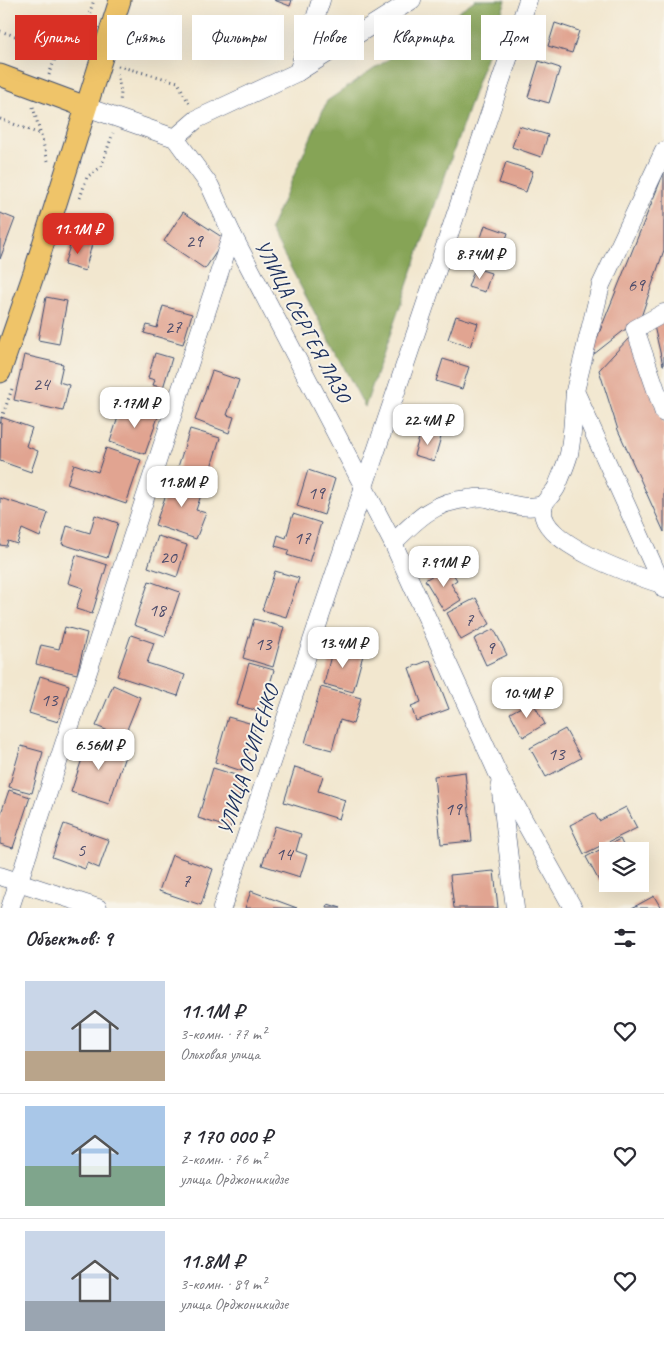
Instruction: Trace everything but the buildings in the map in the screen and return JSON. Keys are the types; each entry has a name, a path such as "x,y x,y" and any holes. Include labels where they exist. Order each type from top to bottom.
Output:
{"main road":[{"path":"0,372 40,254 120,0"},
{"path":"0,75 86,107"}],"street":[{"path":"298,72 321,0"},
{"path":"86,107 176,138 197,119 298,72 412,0"},
{"name":"УЛИЦА ОСИПЕНКО","path":"222,908 528,0"},
{"name":"УЛИЦА СЕРГЕЯ ЛАЗО","path":"176,138 210,186 232,234 393,542 499,776 573,908"},
{"path":"664,151 601,286 575,391 569,454 555,490 544,505 543,516 556,534 578,550 608,565 664,586"},
{"path":"10,908 232,234"},
{"path":"664,313 635,329 664,413"},
{"path":"575,391 664,586"},
{"path":"393,542 418,518 449,500 484,498 514,506 533,507 544,505"},
{"path":"499,776 515,908"},
{"path":"0,876 98,908"}],"path":[{"path":"89,15 94,0"},
{"path":"0,31 15,36"},
{"path":"97,57 115,65 178,82 197,119"},
{"path":"25,104 33,106 49,164"},
{"path":"0,119 40,134"}],"green space":[{"path":"475,0 506,0 501,15 481,15 481,60 485,60 365,407 270,229 327,101 387,60 471,60 471,15 453,15"}]}
